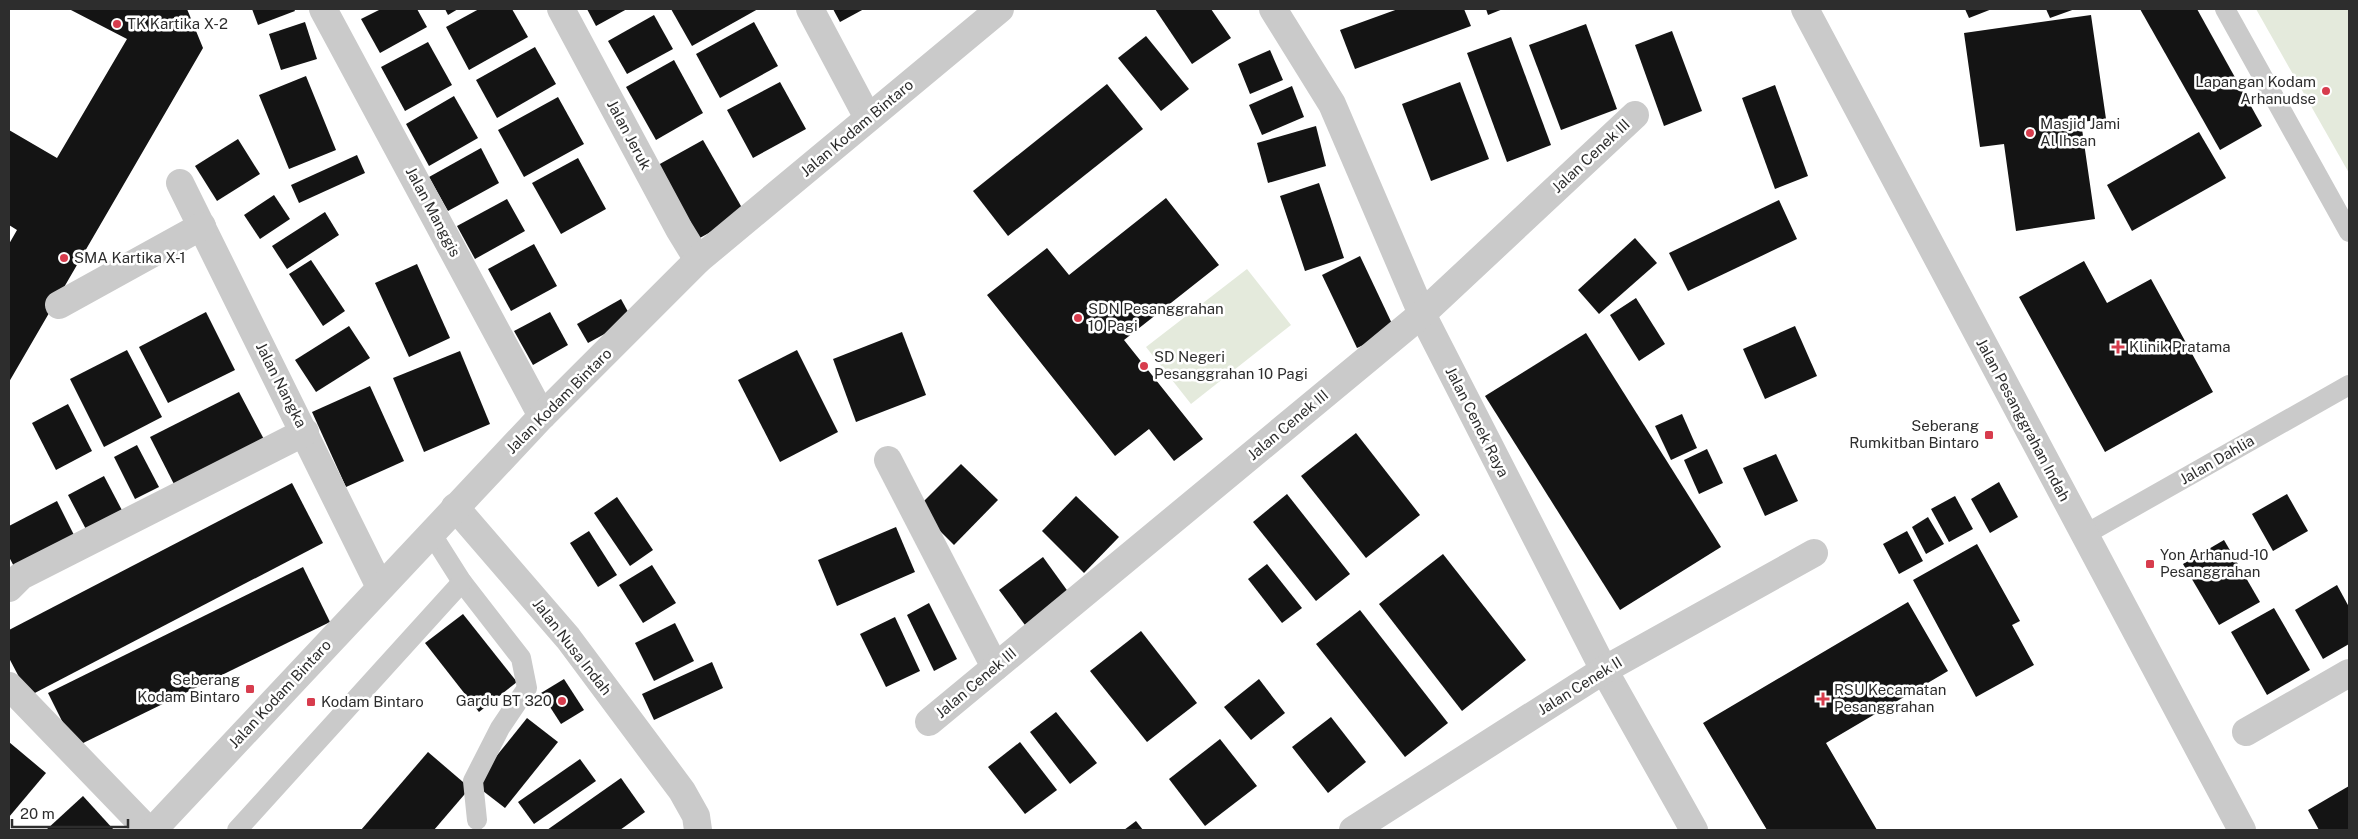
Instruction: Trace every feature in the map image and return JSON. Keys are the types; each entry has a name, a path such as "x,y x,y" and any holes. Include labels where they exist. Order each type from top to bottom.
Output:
{"street":[{"name":"Jalan Manggis","path":"323,9 542,416"},
{"name":"Jalan Jeruk","path":"561,9 679,229 698,260"},
{"path":"810,9 868,118"},
{"name":"Jalan Kodam Bintaro","path":"153,830 430,533 542,416 698,260 1000,9"},
{"name":"Jalan Cenek Raya","path":"1273,9 1332,104 1422,314 1604,670 1694,830"},
{"name":"Jalan Pesanggrahan Indah","path":"1805,9 2242,830"},
{"name":"Jalan Cenek III","path":"929,722 1422,314 1635,115"},
{"name":"Jalan Nangka","path":"180,183 305,432 380,587"},
{"path":"60,305 202,226"},
{"path":"9,588 21,576 305,432"},
{"path":"888,460 995,667"},
{"name":"Jalan Nusa Indah","path":"455,507 568,638 682,791 696,816 698,830"},
{"name":"Jalan Cenek II","path":"1353,830 1604,670 1814,553"},
{"path":"2246,732 2349,673"},
{"path":"9,686 148,830"}],"lane":[{"path":"2225,9 2349,232"},
{"name":"Jalan Dahlia","path":"2084,535 2349,385"},
{"path":"430,533 462,582 521,658 527,688 500,728 473,781 477,820"},
{"path":"237,830 462,582"}],"shaded area":[{"name":"Lapangan Kodam Arhanudse","path":"2256,9 2349,9 2349,173"},
{"path":"1247,269 1291,325 1191,404 1146,347"}],"building":[{"path":"69,9 187,9 203,48 9,382 9,244 17,230 9,225 9,130 57,158 127,39"},
{"path":"252,9 294,9 295,11 258,25"},
{"path":"381,9 417,9 427,27 380,53 361,19"},
{"path":"445,9 458,9 448,15"},
{"path":"479,9 512,9 528,37 469,70 446,27"},
{"path":"587,9 627,9 596,26"},
{"path":"671,9 758,9 692,46"},
{"path":"833,9 864,9 840,22"},
{"path":"1155,9 1211,9 1231,38 1192,64"},
{"path":"1398,9 1464,9 1471,26 1355,69 1340,30"},
{"path":"1486,9 1503,9 1488,15"},
{"path":"1965,9 1992,9 1969,18"},
{"path":"2046,9 2075,9 2050,18"},
{"path":"2140,9 2197,9 2262,126 2220,150"},
{"path":"654,15 673,49 627,74 608,41"},
{"name":"Masjid Jami Al Ihsan","path":"2091,15 2106,119 2081,122 2095,219 2016,231 2004,144 1980,147 1964,33"},
{"path":"305,22 317,59 281,70 269,34"},
{"path":"754,22 778,66 720,98 696,54"},
{"path":"1586,24 1617,109 1561,130 1529,45"},
{"path":"1672,31 1702,111 1664,126 1635,45"},
{"path":"1146,36 1189,89 1161,111 1118,58"},
{"path":"1511,37 1551,145 1507,162 1467,53"},
{"path":"428,42 452,85 405,111 381,67"},
{"path":"535,47 556,84 497,118 476,80"},
{"path":"1270,50 1283,80 1250,94 1238,64"},
{"path":"674,60 703,113 656,140 626,87"},
{"path":"306,76 336,150 289,169 259,95"},
{"path":"780,82 806,129 753,158 727,110"},
{"path":"1460,82 1489,159 1431,181 1402,104"},
{"path":"1107,84 1143,129 1008,236 973,191"},
{"path":"1775,85 1808,176 1775,189 1742,98"},
{"path":"1292,86 1304,117 1262,135 1249,105"},
{"path":"454,96 478,138 429,166 406,124"},
{"path":"558,97 584,144 524,177 498,130"},
{"path":"1316,126 1326,166 1268,183 1257,143"},
{"path":"2199,132 2226,178 2132,231 2107,185"},
{"path":"238,139 260,174 217,201 195,166"},
{"path":"703,140 745,213 698,239 658,165"},
{"path":"481,148 499,183 448,211 429,177"},
{"path":"357,155 365,173 299,203 291,185"},
{"path":"578,158 606,209 561,234 532,183"},
{"path":"1319,183 1344,258 1305,271 1280,196"},
{"path":"274,195 290,219 260,239 244,215"},
{"name":"SDN Pesanggrahan 10 Pagi","path":"1166,198 1219,265 1124,340 1203,439 1174,461 1149,429 1115,456 987,295 1047,248 1069,275"},
{"path":"507,199 525,231 475,259 457,226"},
{"path":"1779,200 1797,239 1688,291 1669,253"},
{"path":"325,212 339,235 287,269 272,246"},
{"path":"1635,238 1657,263 1599,314 1578,290"},
{"path":"534,244 557,286 511,311 488,269"},
{"path":"1360,256 1395,330 1357,348 1322,275"},
{"path":"311,260 345,311 323,326 289,274"},
{"name":"Klinik Pratama","path":"2084,261 2107,303 2151,279 2213,392 2105,452 2019,297"},
{"path":"417,264 450,338 409,357 375,283"},
{"path":"1636,298 1665,344 1639,361 1610,315"},
{"path":"621,299 632,319 588,343 577,324"},
{"path":"206,312 235,370 168,403 139,347"},
{"path":"550,312 568,345 533,365 514,331"},
{"path":"349,326 370,358 316,392 295,360"},
{"path":"1795,326 1817,376 1765,399 1743,349"},
{"path":"902,332 926,395 856,422 833,359"},
{"path":"1586,333 1721,547 1620,610 1485,396"},
{"path":"127,350 162,417 104,447 70,379"},
{"path":"797,350 838,432 780,462 738,380"},
{"path":"460,351 490,424 424,452 393,378"},
{"path":"370,386 404,461 346,487 312,412"},
{"path":"239,392 267,445 178,492 150,437"},
{"path":"68,404 92,451 56,470 32,423"},
{"path":"1682,414 1697,448 1671,460 1655,426"},
{"path":"1356,433 1420,515 1366,558 1301,476"},
{"path":"137,445 159,487 135,499 114,457"},
{"path":"1707,449 1723,483 1699,494 1684,460"},
{"path":"1776,454 1798,501 1765,516 1743,468"},
{"path":"961,464 998,500 954,545 917,508"},
{"path":"104,476 125,516 89,535 68,495"},
{"path":"1999,482 2018,517 1990,533 1971,499"},
{"path":"292,483 323,543 29,696 9,658 9,630"},
{"path":"1287,494 1350,574 1316,601 1253,522"},
{"path":"2287,494 2308,531 2273,551 2252,514"},
{"path":"1076,496 1119,537 1084,573 1042,531"},
{"path":"1955,496 1973,529 1949,542 1931,509"},
{"path":"617,497 653,550 630,566 594,513"},
{"path":"57,501 77,541 17,572 9,557 9,526"},
{"path":"1928,517 1944,544 1926,554 1912,527"},
{"path":"896,527 915,572 837,606 818,560"},
{"path":"589,531 617,575 598,587 570,543"},
{"path":"1907,531 1923,561 1899,574 1883,544"},
{"path":"2224,540 2260,602 2219,625 2183,564"},
{"path":"1977,544 2020,621 2012,625 2034,665 1976,697 1913,580"},
{"path":"1443,554 1526,660 1462,711 1379,604"},
{"path":"1043,557 1069,593 1025,625 999,590"},
{"path":"1267,564 1302,608 1282,623 1248,579"},
{"path":"652,565 676,603 643,623 619,585"},
{"path":"303,567 330,622 75,747 48,693"},
{"path":"2337,585 2349,607 2349,644 2323,659 2295,610"},
{"name":"RSU Kecamatan Pesanggrahan","path":"1908,602 1948,671 1826,743 1877,830 1767,830 1703,723"},
{"path":"929,603 957,659 934,671 907,615"},
{"path":"2274,608 2310,670 2267,695 2231,632"},
{"path":"1360,610 1448,723 1405,757 1316,644"},
{"path":"463,614 517,682 479,712 425,643"},
{"path":"895,617 920,671 886,687 860,634"},
{"path":"675,623 694,661 654,681 635,643"},
{"path":"1141,631 1197,703 1147,742 1090,671"},
{"path":"712,662 723,688 654,720 642,694"},
{"name":"Gardu BT 320","path":"564,679 584,710 561,724 541,693"},
{"path":"1259,679 1285,713 1251,740 1224,707"},
{"path":"1056,712 1097,763 1070,784 1030,732"},
{"path":"1331,717 1366,762 1328,793 1292,747"},
{"path":"527,718 558,742 505,808 474,784"},
{"path":"1220,739 1257,786 1205,826 1169,779"},
{"path":"9,742 46,773 9,817"},
{"path":"1020,742 1057,790 1025,814 988,767"},
{"path":"428,752 470,788 434,830 361,830"},
{"path":"580,759 596,781 534,824 518,802"},
{"path":"621,778 645,812 620,830 547,830"},
{"path":"2349,786 2349,830 2319,830 2308,810"},
{"path":"83,796 114,830 46,830"},
{"path":"1136,821 1143,830 1124,830"}],"place":[{"name":"TK Kartika X-2","path":"117,24"},
{"name":"Lapangan Kodam Arhanudse","path":"2326,91"},
{"name":"Masjid Jami Al Ihsan","path":"2030,133"},
{"name":"SMA Kartika X-1","path":"64,258"},
{"name":"SDN Pesanggrahan 10 Pagi","path":"1078,318"},
{"name":"Klinik Pratama","path":"2118,347"},
{"name":"SD Negeri Pesanggrahan 10 Pagi","path":"1144,366"},
{"name":"Seberang Rumkitban Bintaro","path":"1989,435"},
{"name":"Yon Arhanud-10 Pesanggrahan","path":"2150,564"},
{"name":"Seberang Kodam Bintaro","path":"250,689"},
{"name":"RSU Kecamatan Pesanggrahan","path":"1823,699"},
{"name":"Gardu BT 320","path":"562,701"},
{"name":"Kodam Bintaro","path":"311,702"}]}
